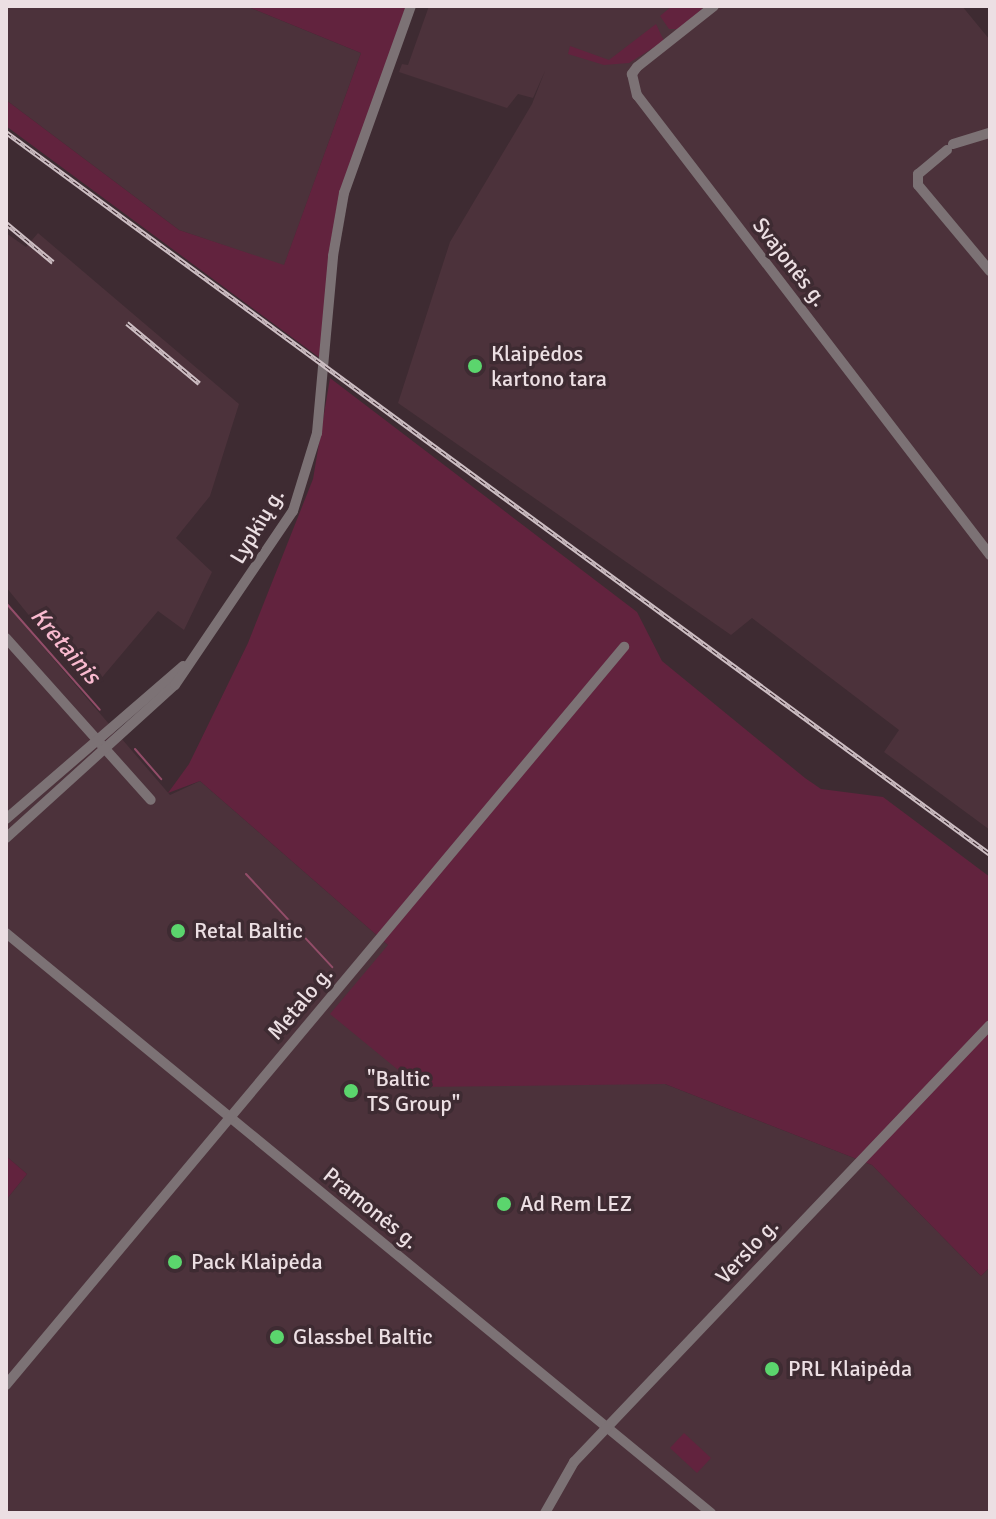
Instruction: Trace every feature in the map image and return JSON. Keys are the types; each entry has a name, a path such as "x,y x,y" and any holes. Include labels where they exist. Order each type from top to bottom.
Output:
{"street":[{"name":"Lypkių g.","path":"6,838 201,647 298,499 314,449 325,366 333,256 344,193 411,6"},
{"name":"Svajonės g.","path":"714,6 637,67 632,74 637,95 990,555"},
{"path":"990,133 950,147 918,174 918,185 990,271"},
{"path":"6,638 151,800"},
{"name":"Metalo g.","path":"6,1385 624,647"},
{"name":"Lypkių g.","path":"6,819 101,744"},
{"name":"Pramonės g.","path":"6,933 711,1513"},
{"name":"Verslo g.","path":"545,1513 561,1477 990,1025"}],"shaded area":[{"path":"6,6 246,6 361,53 284,266 179,230 6,100"},
{"path":"246,6 406,6 340,195 324,361 6,126 6,100 179,230 284,265 361,53"},
{"path":"429,6 962,6 990,40 990,830 884,752 899,730 752,618 731,635 398,403 450,242 532,104 545,71 533,98 518,94 507,108 399,72 402,64 408,65"},
{"path":"672,6 705,6 680,29 669,29 660,16"},
{"path":"656,24 664,41 629,63 604,65 568,54 570,46 609,60"},
{"path":"6,233 26,247 38,233 239,404 210,496 176,538 212,572 184,630 158,611 99,681 44,634 6,587"},
{"path":"330,378 637,612 662,661 805,778 821,789 883,797 990,877 990,1267 981,1276 872,1165 665,1084 419,1087 330,1014 388,945 200,781 168,793 189,764 248,643 313,479"},
{"path":"6,604 170,795 200,781 388,945 633,1083 665,1084 872,1165 981,1276 990,1267 990,1513 6,1513 6,1200 27,1174 6,1156"},
{"path":"6,1156 27,1174 6,1200"},
{"path":"684,1433 711,1458 697,1473 670,1448"}],"waterway":[{"name":"Kretainis","path":"6,603 100,710"},
{"name":"Kretainis","path":"135,749 161,779"},
{"name":"Kretainis","path":"246,874 332,967"}],"railway":[{"path":"6,132 990,854"},
{"path":"6,223 53,262"},
{"path":"127,323 199,383"}],"place":[{"name":"Klaipėdos kartono tara","path":"475,366"},
{"name":"Retal Baltic","path":"178,931"},
{"name":"\"Baltic TS Group\"","path":"351,1091"},
{"name":"Ad Rem LEZ","path":"504,1204"},
{"name":"Pack Klaipėda","path":"175,1262"},
{"name":"Glassbel Baltic","path":"277,1337"},
{"name":"PRL Klaipėda","path":"772,1369"}]}
